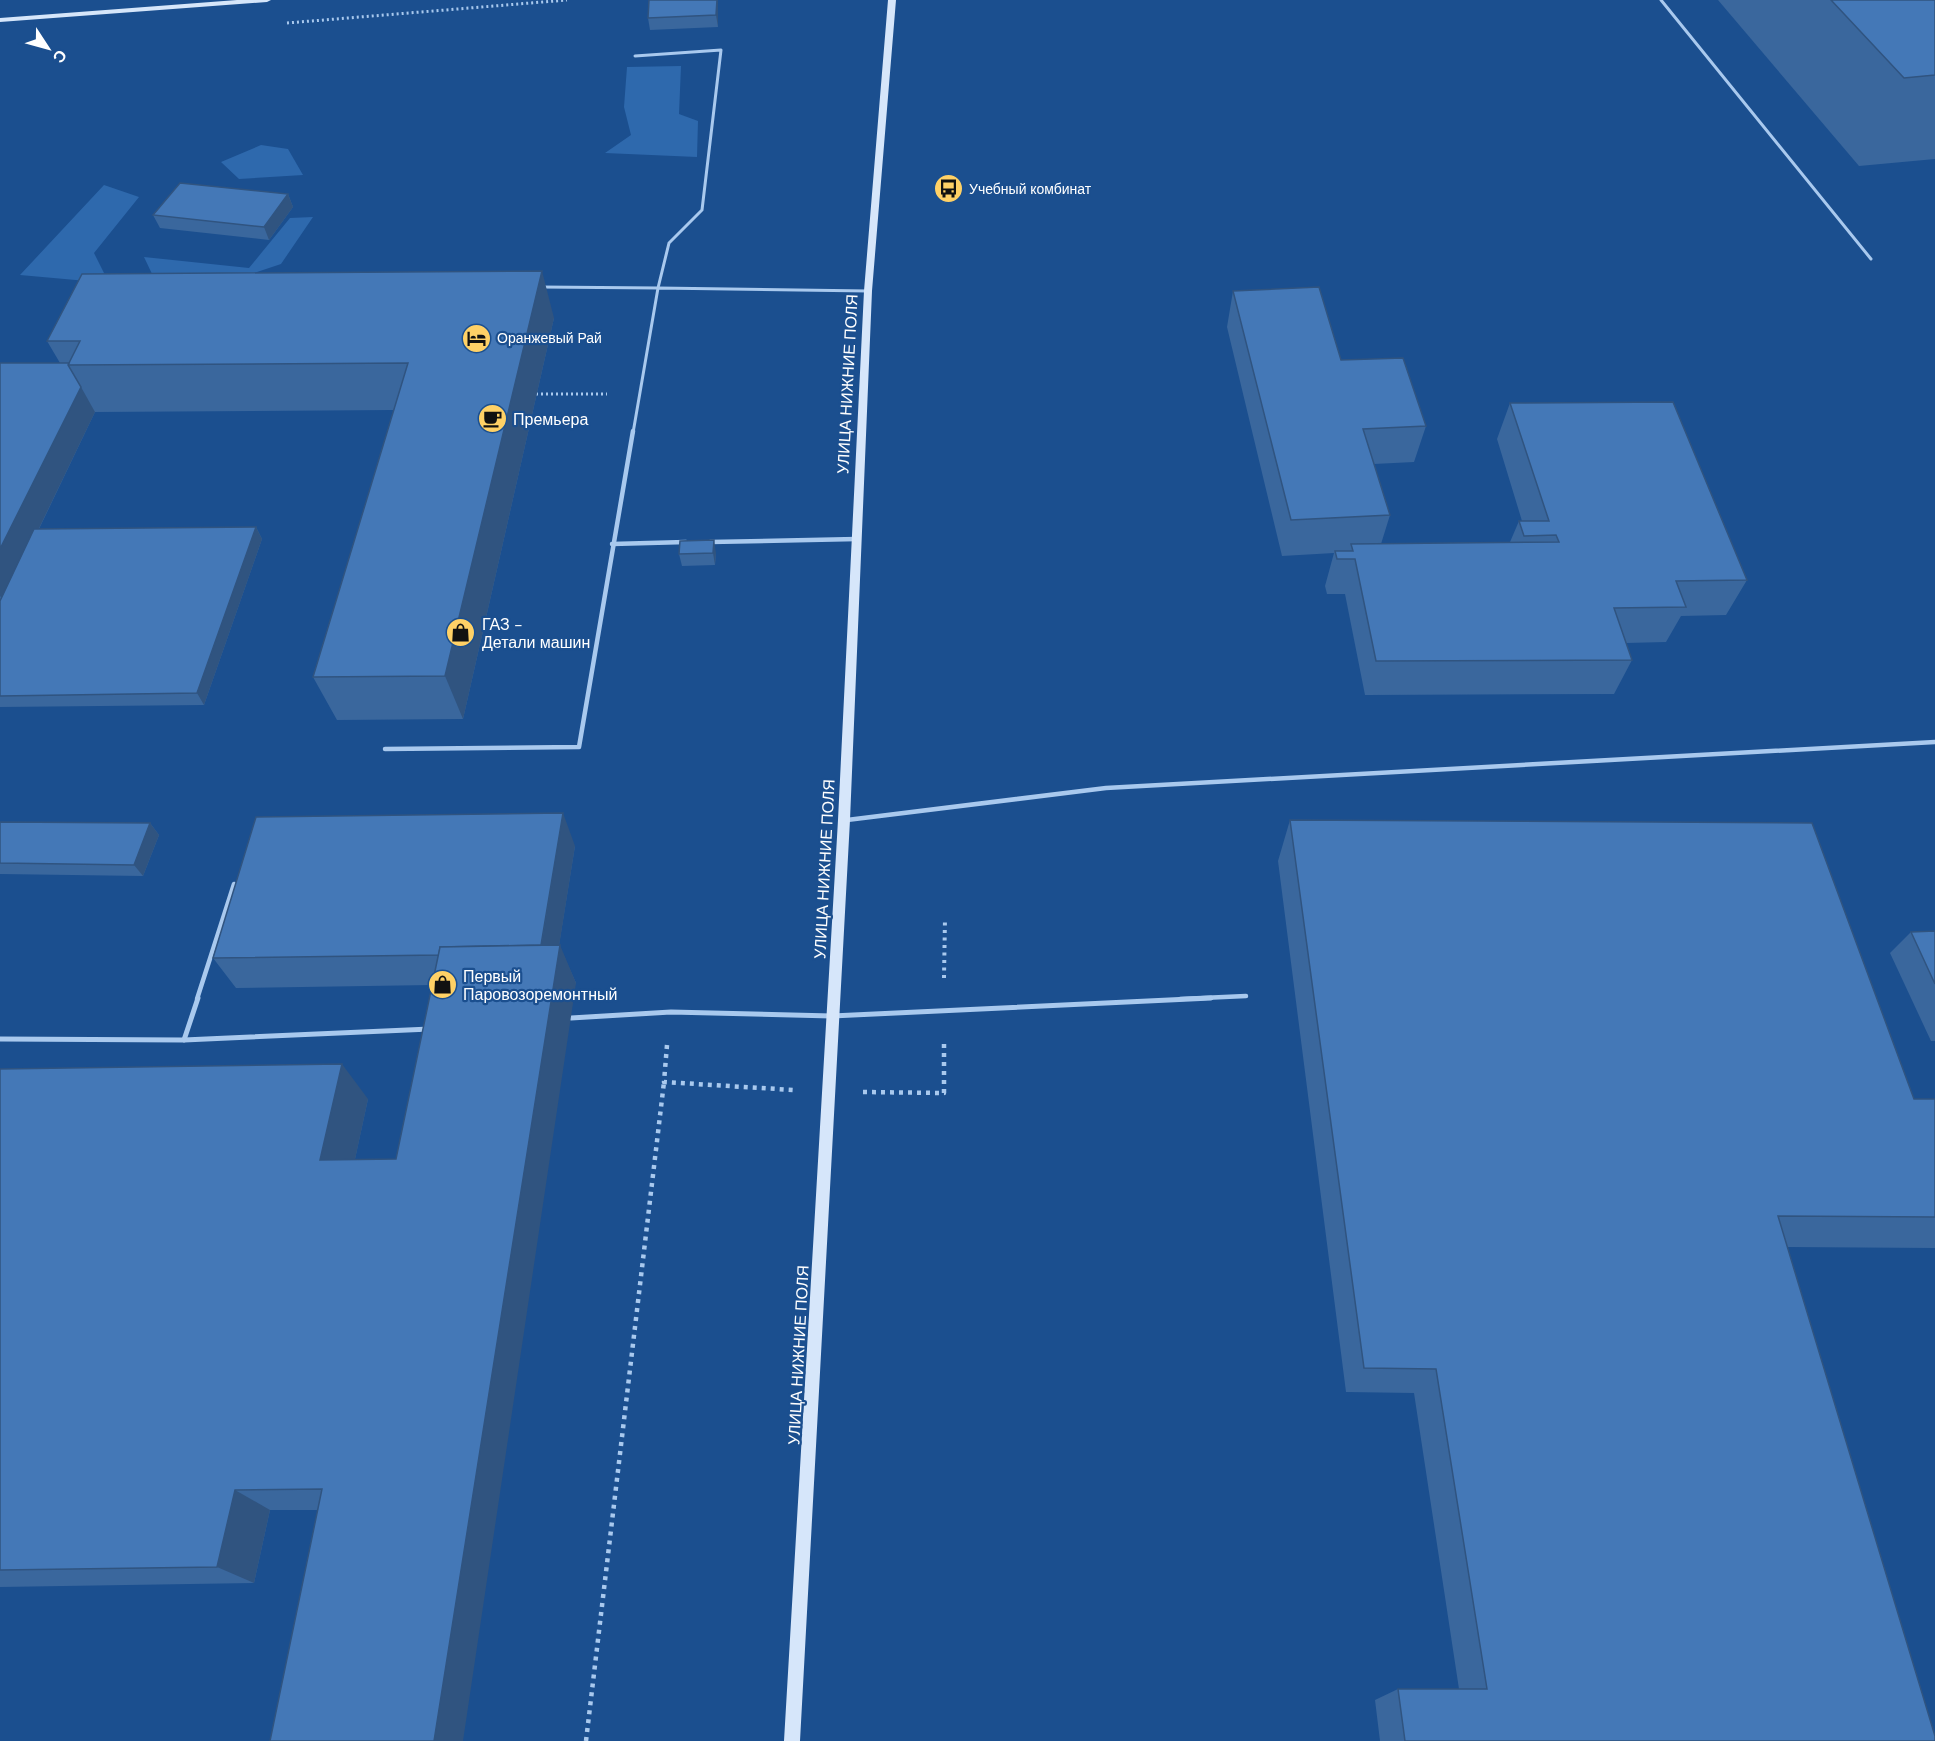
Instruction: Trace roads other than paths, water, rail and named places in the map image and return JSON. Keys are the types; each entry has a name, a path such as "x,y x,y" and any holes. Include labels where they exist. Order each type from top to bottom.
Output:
{"main road":[{"path":"0,20 267,0"},
{"name":"УЛИЦА НИЖНИЕ ПОЛЯ","path":"792,1741 844,820 868,291 892,0"}],"lane":[{"path":"1662,0 1871,259"},
{"path":"385,748 579,747 612,544 658,288 669,243 702,210 721,50 634,56"},
{"path":"530,287 868,291"},
{"path":"700,542 857,539"},
{"path":"612,544 689,542"},
{"path":"844,820 1106,788 1935,742"},
{"path":"184,1040 234,884"},
{"path":"571,1018 671,1012 832,1016 1246,996"},
{"path":"0,1039 184,1040 442,1028"}],"place":[{"name":"Учебный комбинат","path":"948,189"},
{"name":"Оранжевый Рай","path":"476,338"},
{"name":"Премьера","path":"492,419"},
{"name":"ГАЗ - Детали машин","path":"461,633"},
{"name":"Первый Паровозоремонтный","path":"442,985"}]}
